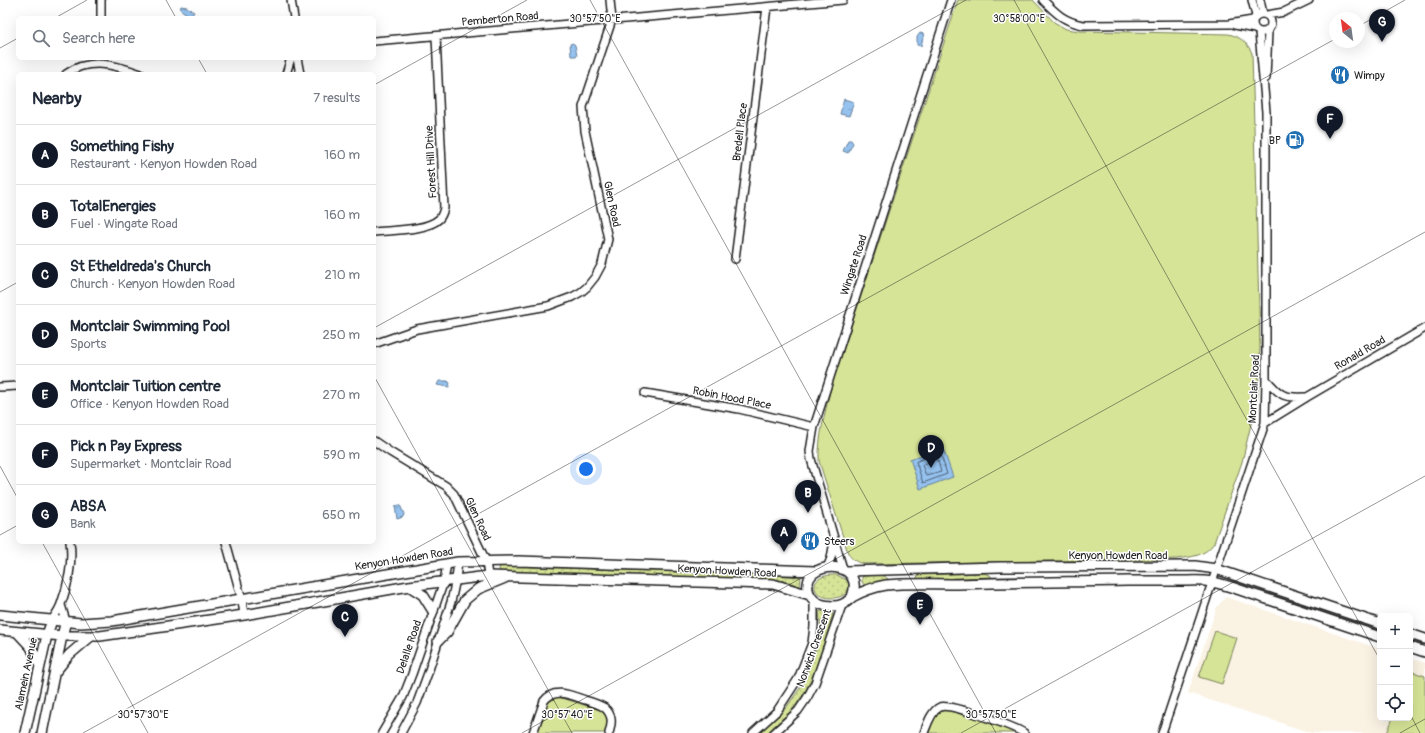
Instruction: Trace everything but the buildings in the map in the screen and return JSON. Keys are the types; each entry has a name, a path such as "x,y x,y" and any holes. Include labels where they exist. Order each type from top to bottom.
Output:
{"street":[{"path":"101,0 101,16"},
{"path":"291,0 294,16"},
{"name":"Glen Road","path":"376,343 417,329 548,306 581,292 595,277 602,264 608,240 586,130 583,107 612,20 610,0"},
{"name":"Pemberton Road","path":"376,41 843,0"},
{"name":"Wingate Road","path":"845,570 834,539 811,460 810,451 814,427 951,0"},
{"path":"1043,0 1067,21 1083,25 1229,24 1265,14 1284,12 1309,0"},
{"name":"Montclair Road","path":"1162,733 1265,423 1266,112 1257,31 1253,25 1255,18 1252,0"},
{"path":"1260,0 1265,14 1272,20 1270,27"},
{"name":"Bredell Place","path":"735,259 767,7"},
{"path":"1229,24 1264,32 1284,12"},
{"name":"Montclair Road","path":"1265,103 1270,27"},
{"name":"Forest Hill Drive","path":"376,232 422,227 431,224 442,216 444,208 436,36"},
{"path":"287,72 290,60"},
{"path":"297,60 300,72"},
{"path":"70,72 80,66 100,61 135,72"},
{"name":"Ronald Road","path":"1265,423 1425,328"},
{"path":"1266,379 1279,392 1289,398 1307,397"},
{"path":"0,387 16,385"},
{"name":"Robin Hood Place","path":"645,393 739,410 814,427"},
{"name":"Glen Road","path":"376,441 450,490 457,499 486,561 488,576 486,586"},
{"name":"Wingate Road","path":"827,568 831,558 834,539"},
{"path":"52,620 61,605 71,559 70,544"},
{"path":"227,544 242,600 244,615"},
{"name":"Kenyon Howden Road","path":"0,615 81,623 112,621 458,562 486,561 611,564 815,571"},
{"path":"401,733 418,703 451,602 458,562"},
{"name":"Delalle Road","path":"382,733 403,697 444,581 447,564"},
{"name":"Kenyon Howden Road","path":"845,570 1000,567 1195,566 1216,569 1377,623"},
{"path":"1000,567 1001,582"},
{"path":"827,568 845,570 851,574 855,584 852,597 848,602 842,605 823,604 812,597 808,585 809,580 815,571 827,568"},
{"path":"900,569 901,585"},
{"name":"Kenyon Howden Road","path":"0,630 90,637 244,615 409,586 488,576 773,584 812,597"},
{"path":"438,641 448,632 466,600 478,589 510,576"},
{"path":"852,597 877,587 901,585 1001,582 1212,582 1323,617 1377,636"},
{"path":"409,586 423,595 433,611"},
{"name":"Norwich Crescent","path":"753,733 777,711 798,679 812,643 814,626 812,597"},
{"path":"42,733 66,621 61,605"},
{"name":"Norwich Crescent","path":"774,733 798,711 815,684 842,605"},
{"path":"1323,617 1327,606"},
{"name":"Alamein Avenue","path":"25,733 47,634 52,620"},
{"path":"18,632 31,647 40,666"},
{"path":"1413,635 1425,639"},
{"path":"54,674 67,657 90,637"},
{"path":"1413,648 1425,652"},
{"path":"533,733 544,701 558,693 575,696 605,708 612,720 609,733"},
{"path":"924,733 933,713 944,706 950,706 967,711 1024,733"}],"shaded area":[{"path":"1226,597 1377,648 1377,721 1413,721 1413,659 1425,663 1425,733 1312,733 1188,693 1217,607"}],"green space":[{"path":"958,0 1033,0 1054,22 1066,29 1080,31 1228,34 1236,36 1242,40 1252,53 1260,346 1258,395 1242,462 1214,543 1207,551 1193,556 1176,559 864,564 854,560 848,553 819,461 822,426 830,391"},
{"path":"500,566 801,577 799,586 774,579 503,572 499,569"},
{"path":"983,573 990,575 992,578 920,581 917,578 918,575"},
{"path":"830,575 837,575 847,580 849,587 846,593 834,598 827,598 816,591 815,585 817,581"},
{"path":"863,576 884,576 891,581 865,586 862,582"},
{"path":"820,611 833,614 809,684 803,695 789,713 767,733 759,733 786,708 803,684 818,643 821,629"},
{"path":"1215,631 1237,638 1222,684 1199,677"},
{"path":"1413,672 1425,676 1425,733 1387,733 1392,721 1413,721"},
{"path":"559,697 600,710 609,719 606,733 537,733 550,700"},
{"path":"946,709 1019,733 928,733 938,712"}],"water":[{"path":"181,6 187,7 194,12 192,15 188,15 180,9"},
{"path":"920,33 924,34 921,46 917,45 917,37"},
{"path":"573,43 575,45 577,56 571,56 570,44"},
{"path":"844,99 854,102 849,116 840,114"},
{"path":"848,140 851,140 853,143 848,153 843,151"},
{"path":"439,381 448,381 450,383 449,387 437,385"},
{"path":"943,448 953,477 920,489 910,459"},
{"path":"400,505 404,514 403,517 397,519 395,506"}],"place":[{"name":"ABSA","path":"1382,42"},
{"name":"Wimpy","path":"1340,75"},
{"name":"Pick n Pay Express","path":"1330,139"},
{"name":"BP","path":"1295,140"},
{"name":"Montclair Swimming Pool","path":"931,468"},
{"name":"TotalEnergies","path":"808,513"},
{"name":"Steers","path":"810,541"},
{"name":"Something Fishy","path":"784,552"},
{"name":"Montclair Tuition centre","path":"920,625"},
{"name":"St Etheldreda's Church","path":"345,637"}]}
